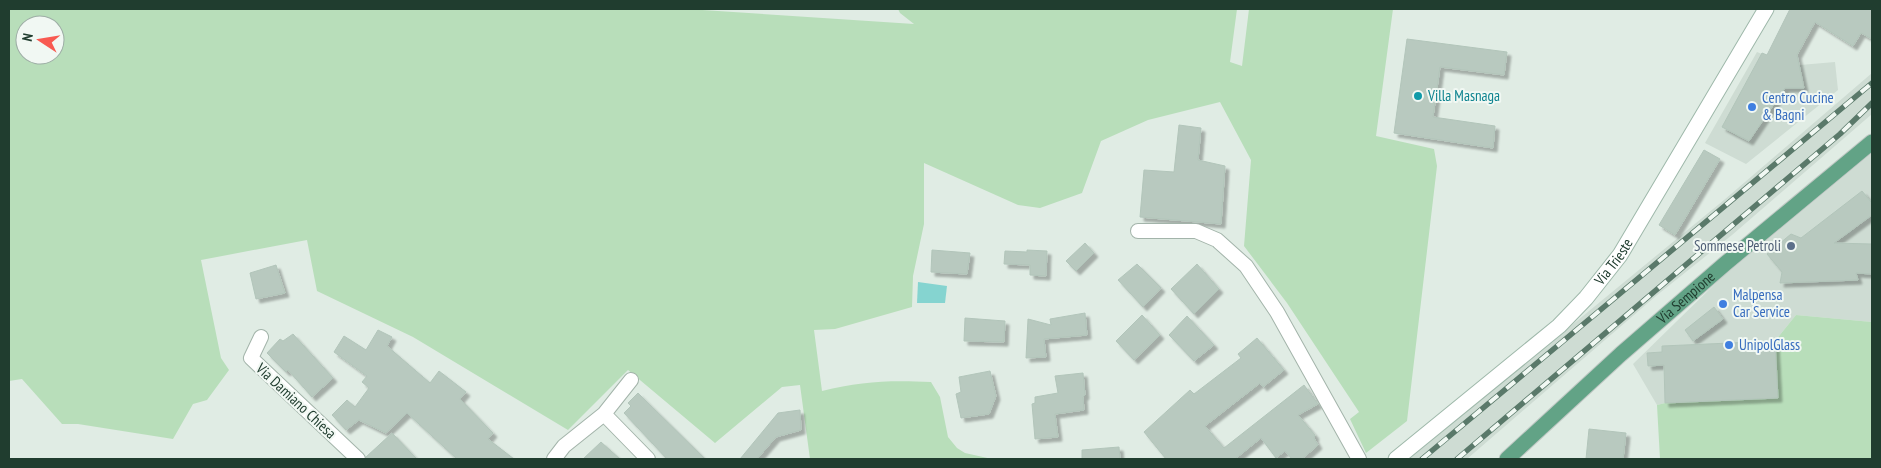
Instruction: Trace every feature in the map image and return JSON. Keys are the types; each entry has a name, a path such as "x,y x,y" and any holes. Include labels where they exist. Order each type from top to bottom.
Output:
{"main road":[{"name":"Via Sempione","path":"1507,459 1621,354 1726,262 1872,142"}],"street":[{"name":"Via Trieste","path":"1396,459 1559,326 1586,298 1620,255 1766,9"},
{"path":"1138,231 1196,231 1217,240 1246,266 1277,312 1359,459"},
{"name":"Via Damiano Chiesa","path":"261,338 251,358 358,459"},
{"path":"554,459 564,446 604,414 631,380"},
{"path":"604,414 648,459"}],"shaded area":[{"path":"1757,52 1788,64 1800,65 1835,62 1838,90 1746,164 1705,143"},
{"path":"1872,73 1872,114 1732,235 1656,296 1467,459 1409,459 1724,200"},
{"path":"1872,153 1872,322 1796,315 1775,341 1778,399 1665,403 1657,405 1633,364 1720,279"}],"green space":[{"path":"9,9 687,9 914,24 900,13 898,9 1237,9 1230,62 1242,66 1249,9 1393,9 1376,136 1434,149 1437,166 1407,421 1366,453 1350,419 1359,412 1287,303 1244,246 1251,160 1220,102 1148,120 1101,141 1082,193 1040,208 1018,205 924,163 924,224 913,276 912,307 835,329 814,330 822,391 876,382 931,382 940,397 948,437 957,448 965,453 992,459 810,459 800,385 782,387 715,443 628,370 568,430 413,337 317,291 307,240 201,260 221,358 229,370 207,400 193,404 173,439 78,424 62,424 22,379 9,381"},
{"path":"1796,315 1872,322 1872,459 1660,459 1657,405 1665,403 1777,398 1775,341"}],"water":[{"path":"918,282 947,286 945,303 917,303"}],"building":[{"path":"1790,9 1872,9 1872,39 1861,33 1853,46 1815,22 1797,55 1804,88 1785,88 1749,141 1722,127 1762,53 1767,55"},
{"name":"Villa Masnaga","path":"1407,39 1507,52 1504,75 1440,67 1433,117 1495,126 1493,148 1394,133"},
{"path":"1179,125 1201,128 1198,160 1225,166 1221,224 1140,217 1144,170 1174,172"},
{"path":"1704,150 1720,159 1675,235 1659,225"},
{"path":"1862,191 1872,203 1872,215 1834,243 1872,244 1872,274 1856,273 1858,280 1780,283 1782,272 1767,254 1791,234 1801,238"},
{"path":"1085,243 1094,253 1076,271 1066,261"},
{"path":"932,250 970,253 967,274 931,272"},
{"path":"1027,250 1047,251 1046,276 1030,275 1030,265 1004,264 1005,251 1027,252"},
{"path":"1137,264 1161,288 1143,307 1118,280"},
{"path":"1197,264 1219,289 1194,314 1171,289"},
{"path":"276,265 285,293 256,299 250,273"},
{"path":"1714,307 1723,319 1693,341 1685,330"},
{"path":"1085,313 1087,335 1044,339 1046,357 1026,358 1028,319 1051,325 1050,319"},
{"path":"1142,315 1160,335 1134,360 1116,341"},
{"path":"1187,316 1214,345 1194,361 1169,335"},
{"path":"965,318 1005,321 1004,342 964,341"},
{"path":"378,330 392,337 387,346 430,383 439,371 466,392 460,399 493,433 488,439 514,459 457,459 407,413 386,433 359,420 346,430 332,415 347,400 355,407 369,388 362,382 367,376 334,352 344,336 366,350"},
{"path":"293,334 333,378 312,397 288,370 286,372 267,353 280,339 283,341"},
{"path":"1257,338 1284,370 1263,387 1260,383 1205,426 1224,448 1304,385 1318,404 1298,415 1315,435 1314,438 1318,445 1302,459 1292,459 1285,451 1276,458 1261,438 1235,459 1166,459 1144,432 1190,390 1194,394 1241,358 1238,354"},
{"path":"1775,341 1778,398 1665,403 1664,365 1648,366 1647,353 1662,352 1662,346"},
{"path":"990,371 996,396 989,414 961,418 956,394 961,392 959,377"},
{"path":"1083,373 1084,410 1055,414 1058,437 1035,439 1032,404 1035,403 1035,397 1058,393 1055,376"},
{"path":"638,393 705,459 667,459 624,413 631,406 628,403"},
{"path":"800,410 801,430 776,437 757,459 740,459 778,413"},
{"path":"1589,429 1626,433 1623,459 1586,459"},
{"path":"392,433 417,459 367,459 366,457"},
{"path":"601,442 620,459 583,459"},
{"path":"1119,447 1120,459 1082,459 1082,450"}],"railway":[{"path":"1422,459 1872,83"},
{"path":"1457,459 1840,134 1872,103"}],"place":[{"name":"Villa Masnaga","path":"1418,96"},
{"name":"Centro Cucine & Bagni","path":"1752,107"},
{"name":"Sommese Petroli","path":"1791,246"},
{"name":"Malpensa Car Service","path":"1723,304"},
{"name":"UnipolGlass","path":"1729,345"}]}
